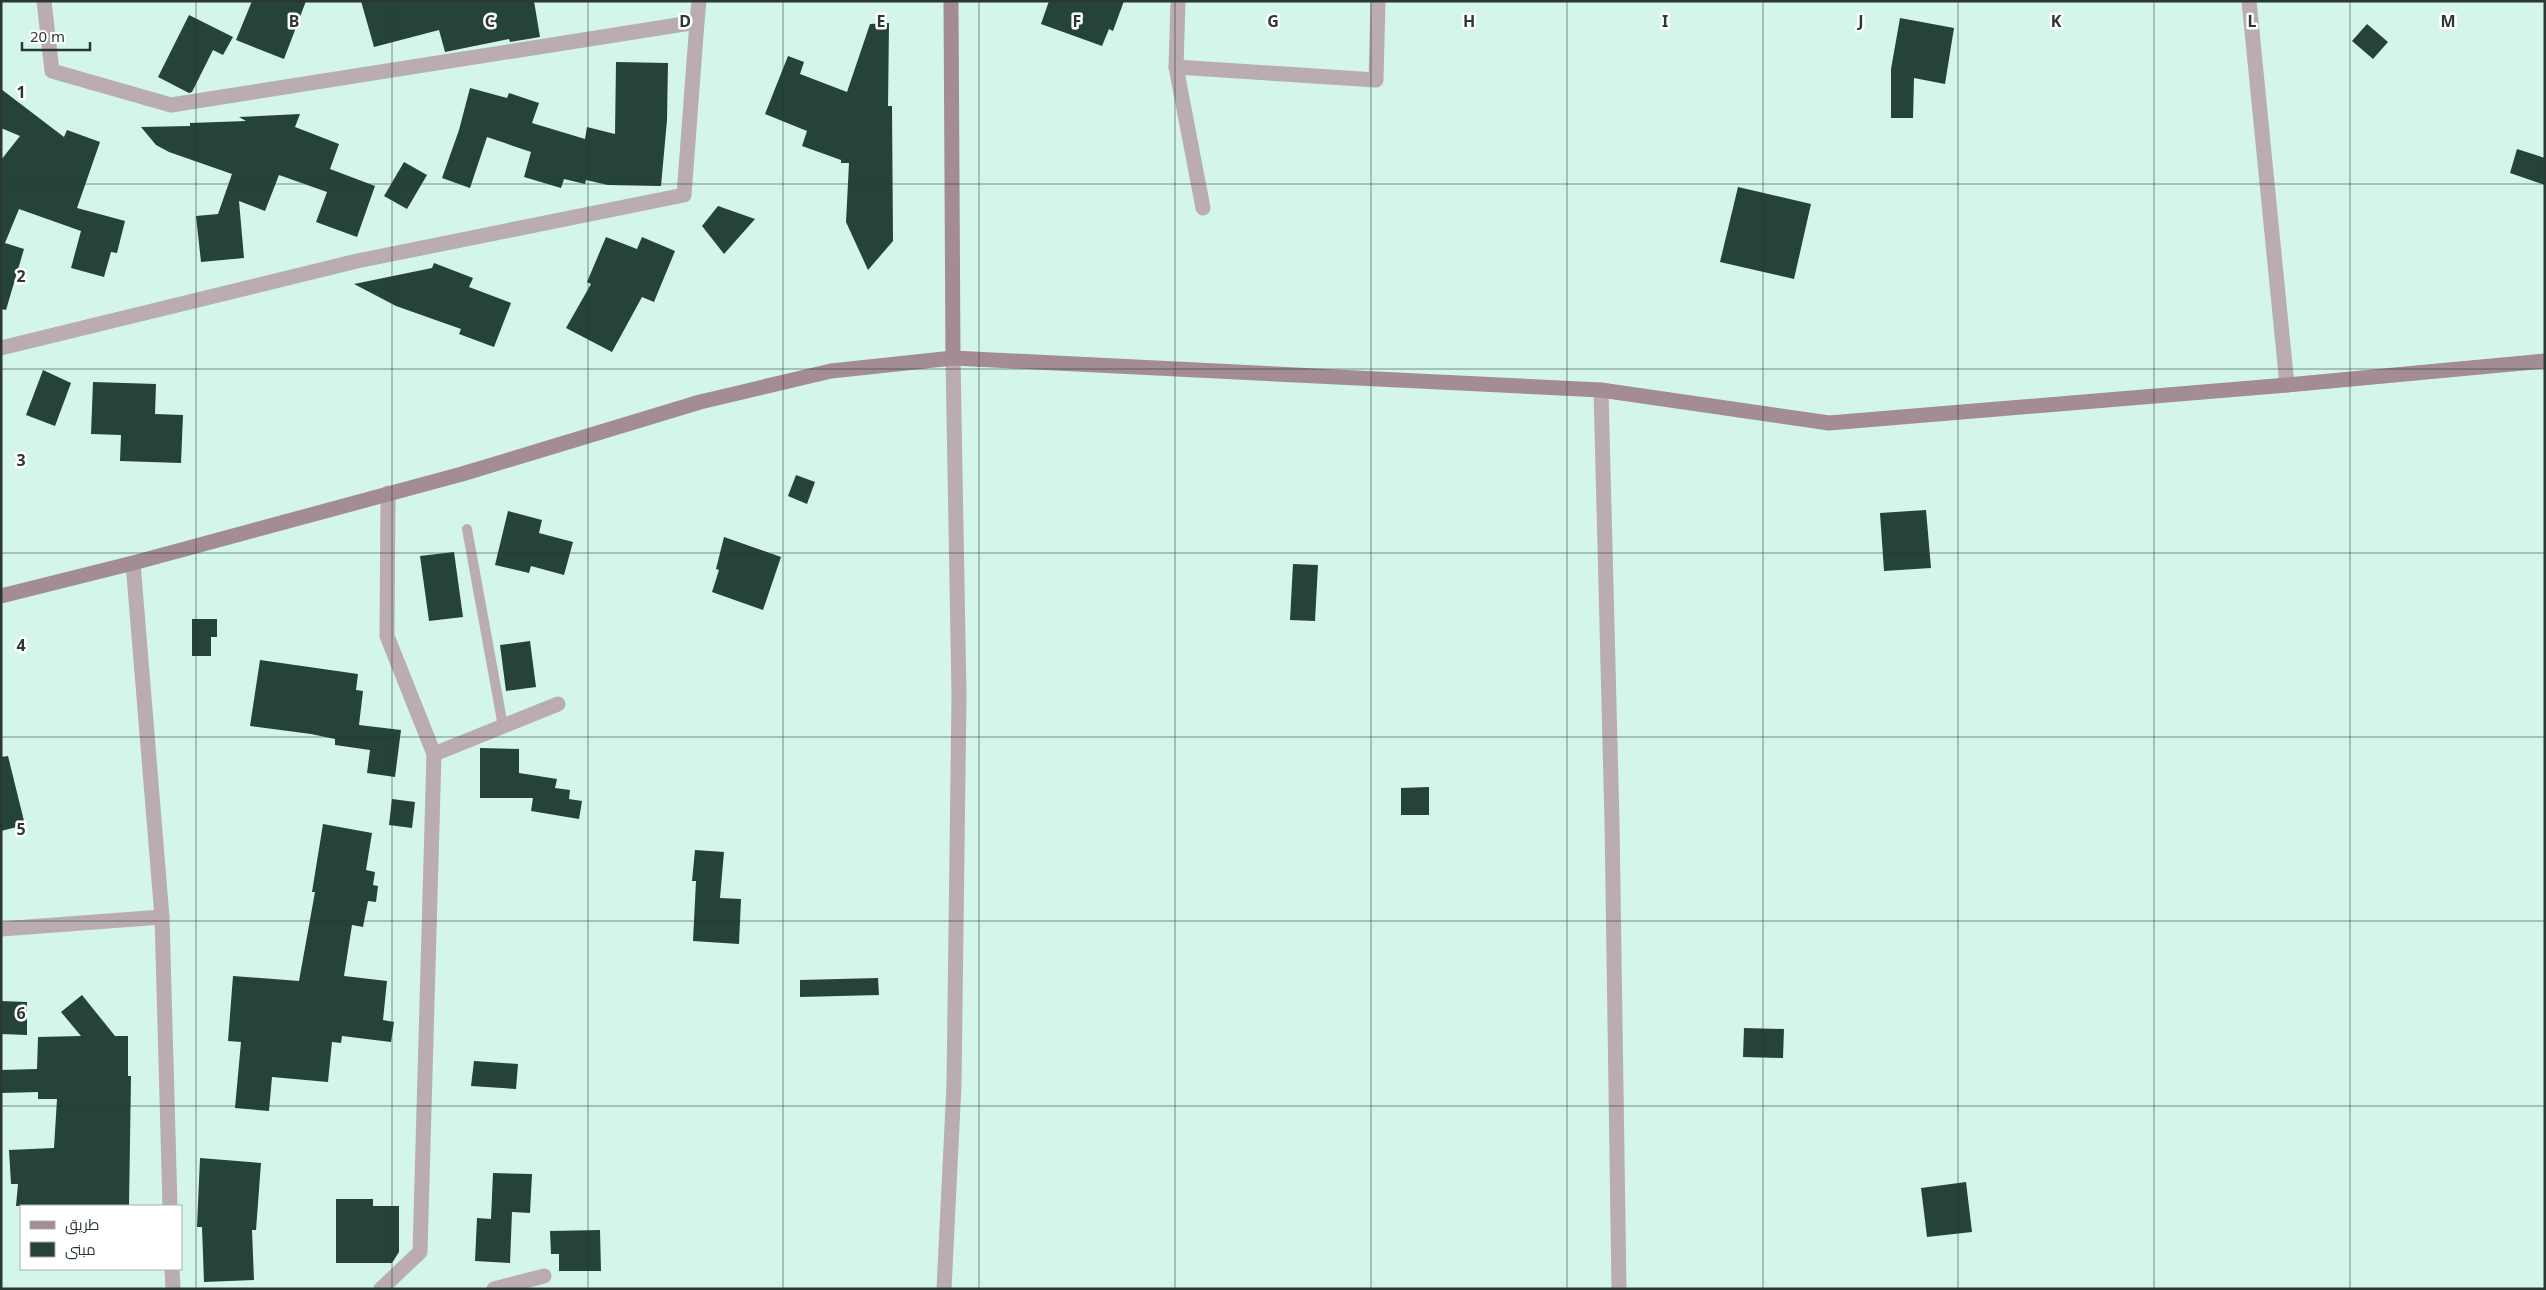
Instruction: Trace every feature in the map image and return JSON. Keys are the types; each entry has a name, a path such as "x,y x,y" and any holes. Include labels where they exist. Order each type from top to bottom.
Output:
{"street":[{"path":"44,1 52,71 171,105 697,22"},
{"path":"1,348 357,261 684,195 699,1"},
{"path":"944,1289 954,1085 959,695 953,358 951,1"},
{"path":"1178,1 1176,67 1203,208"},
{"path":"1176,67 1376,80 1378,1"},
{"path":"2249,1 2287,385"},
{"path":"1,596 133,563 462,474 700,402 831,371 953,358 1601,390 1829,423 2287,385 2545,361"},
{"path":"1601,390 1612,822 1619,1289"},
{"path":"381,1289 420,1252 434,754 387,636 388,493"},
{"path":"133,563 162,917 170,1205"},
{"path":"434,754 558,704"},
{"path":"1,928 162,917"},
{"path":"172,1270 173,1289"},
{"path":"494,1289 544,1276"}],"lane":[{"path":"468,529 503,726"}],"building":[{"path":"252,1 306,1 284,59 236,40"},
{"path":"361,1 534,1 540,37 510,42 509,39 445,52 439,30 374,47"},
{"path":"1049,1 1124,1 1113,31 1109,29 1102,46 1041,24"},
{"path":"189,15 233,37 223,55 213,50 192,92 189,93 158,77"},
{"path":"1900,18 1954,28 1945,84 1914,78 1913,118 1891,118 1891,69"},
{"path":"889,23 888,106 892,106 893,241 868,270 846,222 849,163 841,163 841,160 802,146 807,131 765,114 788,56 804,62 800,74 847,92 870,24"},
{"path":"2367,24 2388,42 2373,59 2352,41"},
{"path":"616,62 668,63 667,120 661,186 608,185 586,180 585,184 564,179 561,188 524,177 531,152 487,137 470,188 442,178 459,130 470,88 507,98 509,93 539,103 532,123 585,139 587,127 615,134"},
{"path":"1,89 64,137 67,130 100,142 77,208 125,221 117,253 111,252 104,277 71,268 81,231 19,209 5,243 24,249 6,310 1,309 1,160 20,136 1,128"},
{"path":"300,114 295,127 339,144 330,169 375,186 357,237 316,222 327,192 279,175 265,211 239,201 244,258 201,262 196,216 218,214 232,174 169,152 156,145 141,127 190,126 190,123 246,121 239,117"},
{"path":"2517,149 2545,158 2545,185 2510,173"},
{"path":"404,162 427,175 407,209 384,196"},
{"path":"1738,187 1811,204 1794,279 1720,262"},
{"path":"718,206 755,219 724,254 702,226"},
{"path":"606,237 637,249 642,237 675,251 654,302 642,297 612,352 566,328 591,284 587,282"},
{"path":"434,263 473,278 469,287 511,303 494,347 459,334 461,329 396,306 354,284 432,268"},
{"path":"43,370 71,383 55,426 26,415"},
{"path":"93,382 156,384 155,414 183,415 181,463 120,461 121,435 91,434"},
{"path":"796,475 815,482 807,504 788,496"},
{"path":"1926,510 1931,568 1884,571 1880,513"},
{"path":"508,511 542,520 539,533 573,542 564,575 531,566 529,573 495,565"},
{"path":"724,537 781,557 763,610 712,592 719,570 716,569"},
{"path":"454,552 463,617 429,621 420,556"},
{"path":"1293,564 1318,565 1315,621 1290,620"},
{"path":"192,619 217,619 217,637 211,637 211,656 192,656"},
{"path":"530,641 536,687 506,691 500,645"},
{"path":"260,660 358,674 356,690 363,691 359,725 401,730 395,777 367,773 370,750 335,745 335,739 311,734 250,726"},
{"path":"480,748 519,749 519,773 557,779 555,788 570,790 569,799 582,801 579,819 531,811 533,798 480,798"},
{"path":"8,756 25,825 1,831 1,757"},
{"path":"1429,787 1429,815 1401,815 1401,788"},
{"path":"392,799 415,802 412,828 389,825"},
{"path":"323,824 372,833 366,870 375,872 373,885 378,886 376,902 368,901 363,927 352,925 344,976 387,981 383,1020 394,1022 391,1042 342,1036 341,1043 332,1042 328,1082 272,1077 269,1111 235,1108 241,1042 228,1041 233,976 299,981 315,892 312,892"},
{"path":"695,850 724,852 720,898 741,899 739,944 693,941 696,881 692,881"},
{"path":"878,978 879,995 800,997 800,980"},
{"path":"82,995 115,1036 128,1036 128,1076 131,1076 129,1205 16,1206 18,1184 11,1184 9,1150 54,1148 57,1099 38,1099 38,1092 1,1093 1,1070 37,1069 38,1037 81,1036 61,1012"},
{"path":"1,1001 27,1002 27,1035 1,1034"},
{"path":"1744,1028 1784,1029 1783,1058 1743,1057"},
{"path":"474,1061 518,1064 516,1089 471,1086"},
{"path":"200,1158 261,1163 256,1230 252,1230 254,1280 204,1282 202,1227 197,1227"},
{"path":"493,1173 532,1174 530,1213 512,1212 510,1263 475,1261 477,1218 491,1219"},
{"path":"1966,1182 1972,1232 1927,1237 1921,1188"},
{"path":"336,1199 373,1199 373,1206 399,1206 399,1252 392,1263 336,1263"},
{"path":"600,1230 601,1271 559,1271 559,1254 551,1254 550,1231"}]}
